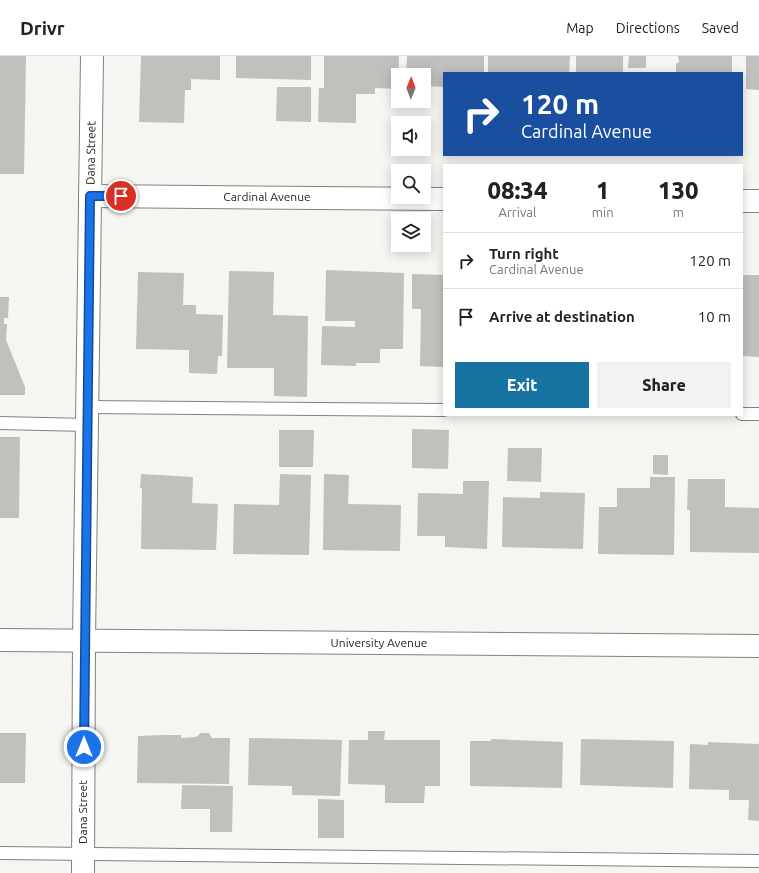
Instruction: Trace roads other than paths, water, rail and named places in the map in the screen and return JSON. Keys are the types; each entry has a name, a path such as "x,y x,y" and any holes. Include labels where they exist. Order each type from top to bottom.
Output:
{"street":[{"name":"Dana Street","path":"83,863 84,641 92,56"},
{"name":"Cardinal Avenue","path":"90,196 443,199"},
{"path":"743,201 759,201"},
{"name":"University Avenue","path":"0,640 759,646"}],"lane":[{"path":"0,423 87,416 443,410"},
{"path":"743,414 759,414"},
{"path":"0,853 83,863 759,861"}]}
